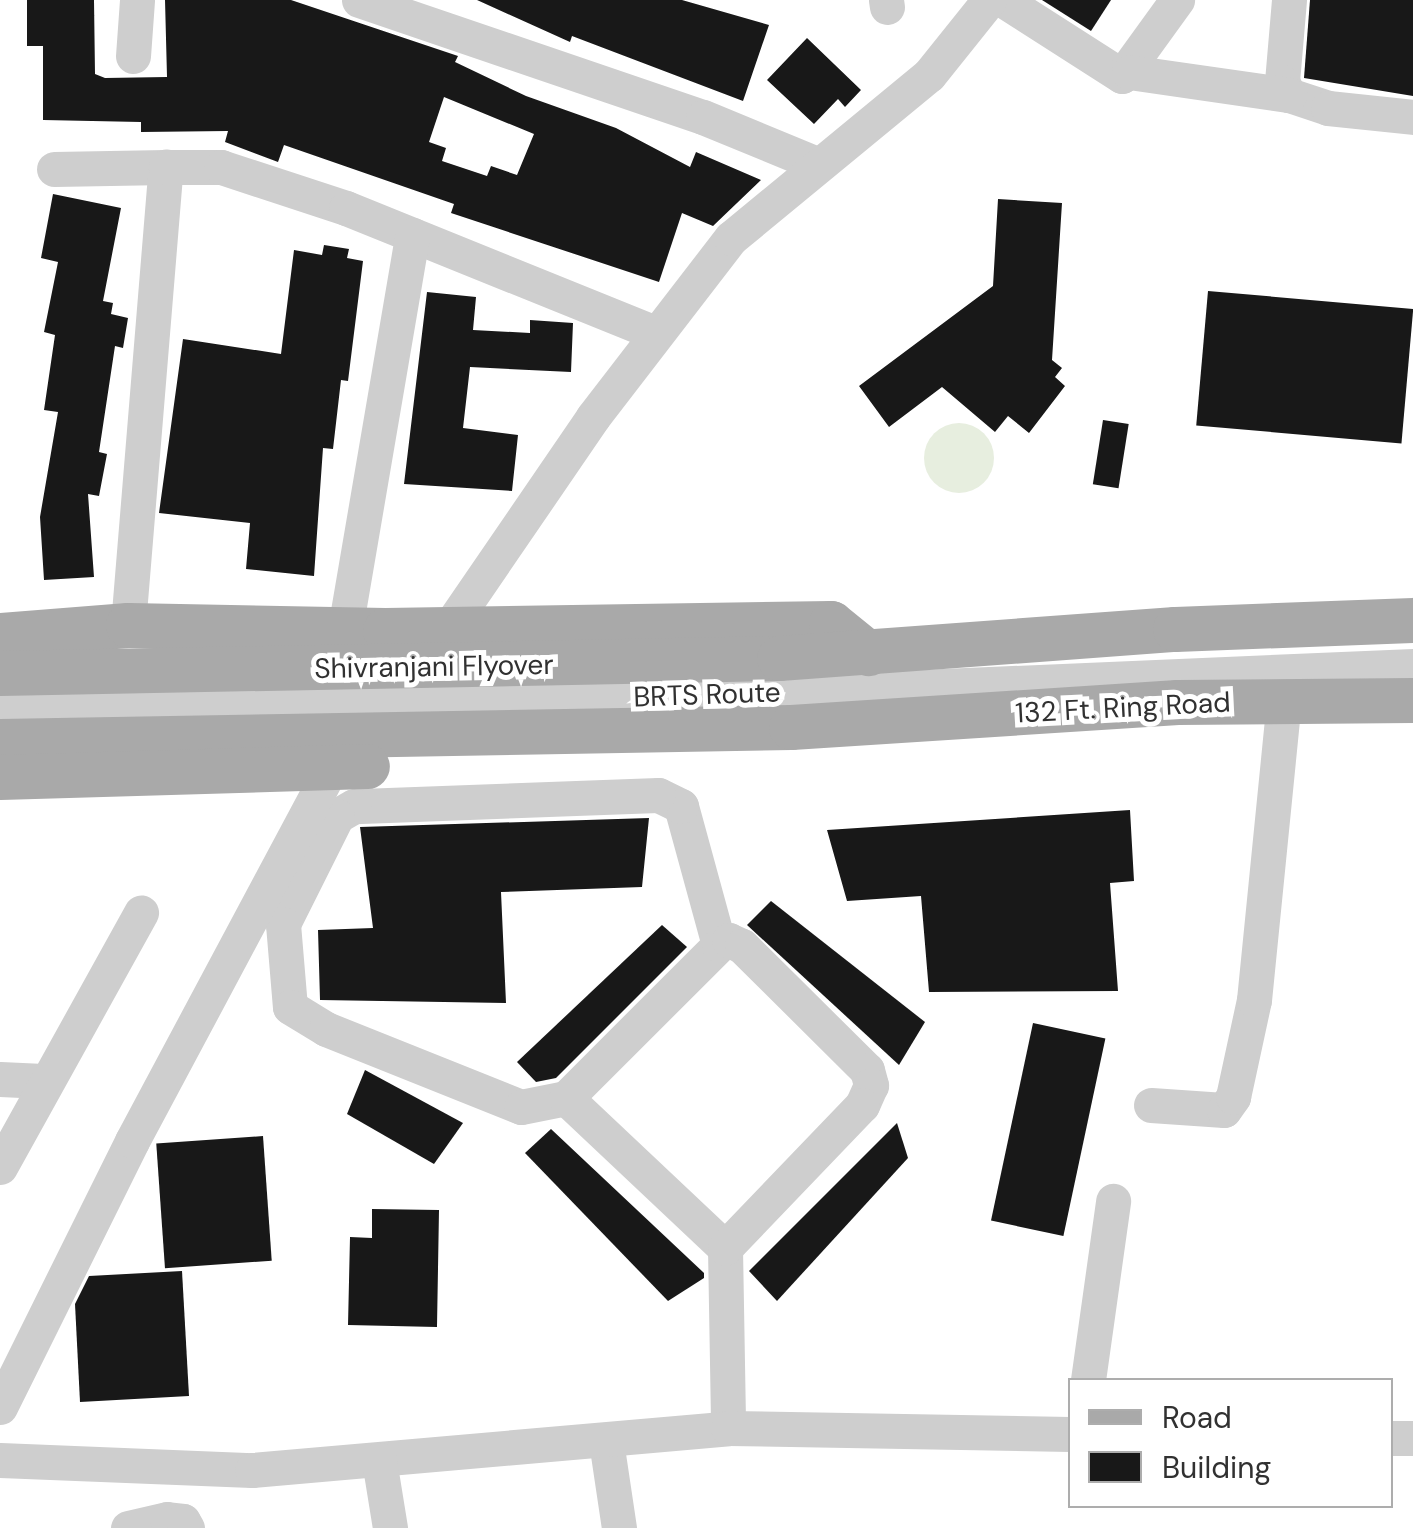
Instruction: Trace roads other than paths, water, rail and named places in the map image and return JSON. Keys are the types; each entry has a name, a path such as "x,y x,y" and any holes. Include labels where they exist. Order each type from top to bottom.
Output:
{"main road":[{"path":"0,636 128,625 448,629 831,623 868,653 1175,629 1413,620"},
{"name":"Shivranjani Flyover","path":"0,674 868,653"},
{"name":"132 Ft. Ring Road","path":"812,726 1284,701 1413,700"},
{"path":"1,771 331,768 782,747 812,726"},
{"path":"1,771 812,726"}],"street":[{"path":"133,56 138,0"},
{"path":"358,0 447,14 817,164"},
{"path":"448,629 491,557 731,238 928,75 990,0"},
{"path":"1003,0 1114,75 1129,72 1289,95 1328,108 1413,117"},
{"path":"1129,72 1177,0"},
{"path":"1289,0 1282,82 1289,95"},
{"path":"128,625 166,167"},
{"path":"54,169 222,168 412,235 656,333"},
{"path":"344,629 412,235"},
{"name":"BRTS Route","path":"0,708 707,696 1413,666"},
{"path":"1151,1105 1224,1110 1233,1097 1254,1000 1284,701"},
{"path":"0,1407 149,1108 331,768"},
{"path":"719,945 681,806 670,798 444,798 354,806 337,816 285,913 290,1008 326,1030 520,1107 566,1098 719,945 729,940 742,946 867,1070 871,1086 862,1105 726,1248 728,1428"},
{"path":"0,1168 43,1081 141,913"},
{"path":"0,1079 43,1081"},
{"path":"566,1098 726,1248"},
{"path":"1088,1378 1112,1201"},
{"path":"0,1460 252,1470 728,1428 1068,1434"},
{"path":"606,1441 618,1528"},
{"path":"378,1460 390,1528"},
{"path":"128,1528 167,1520 184,1521 187,1528"}]}
